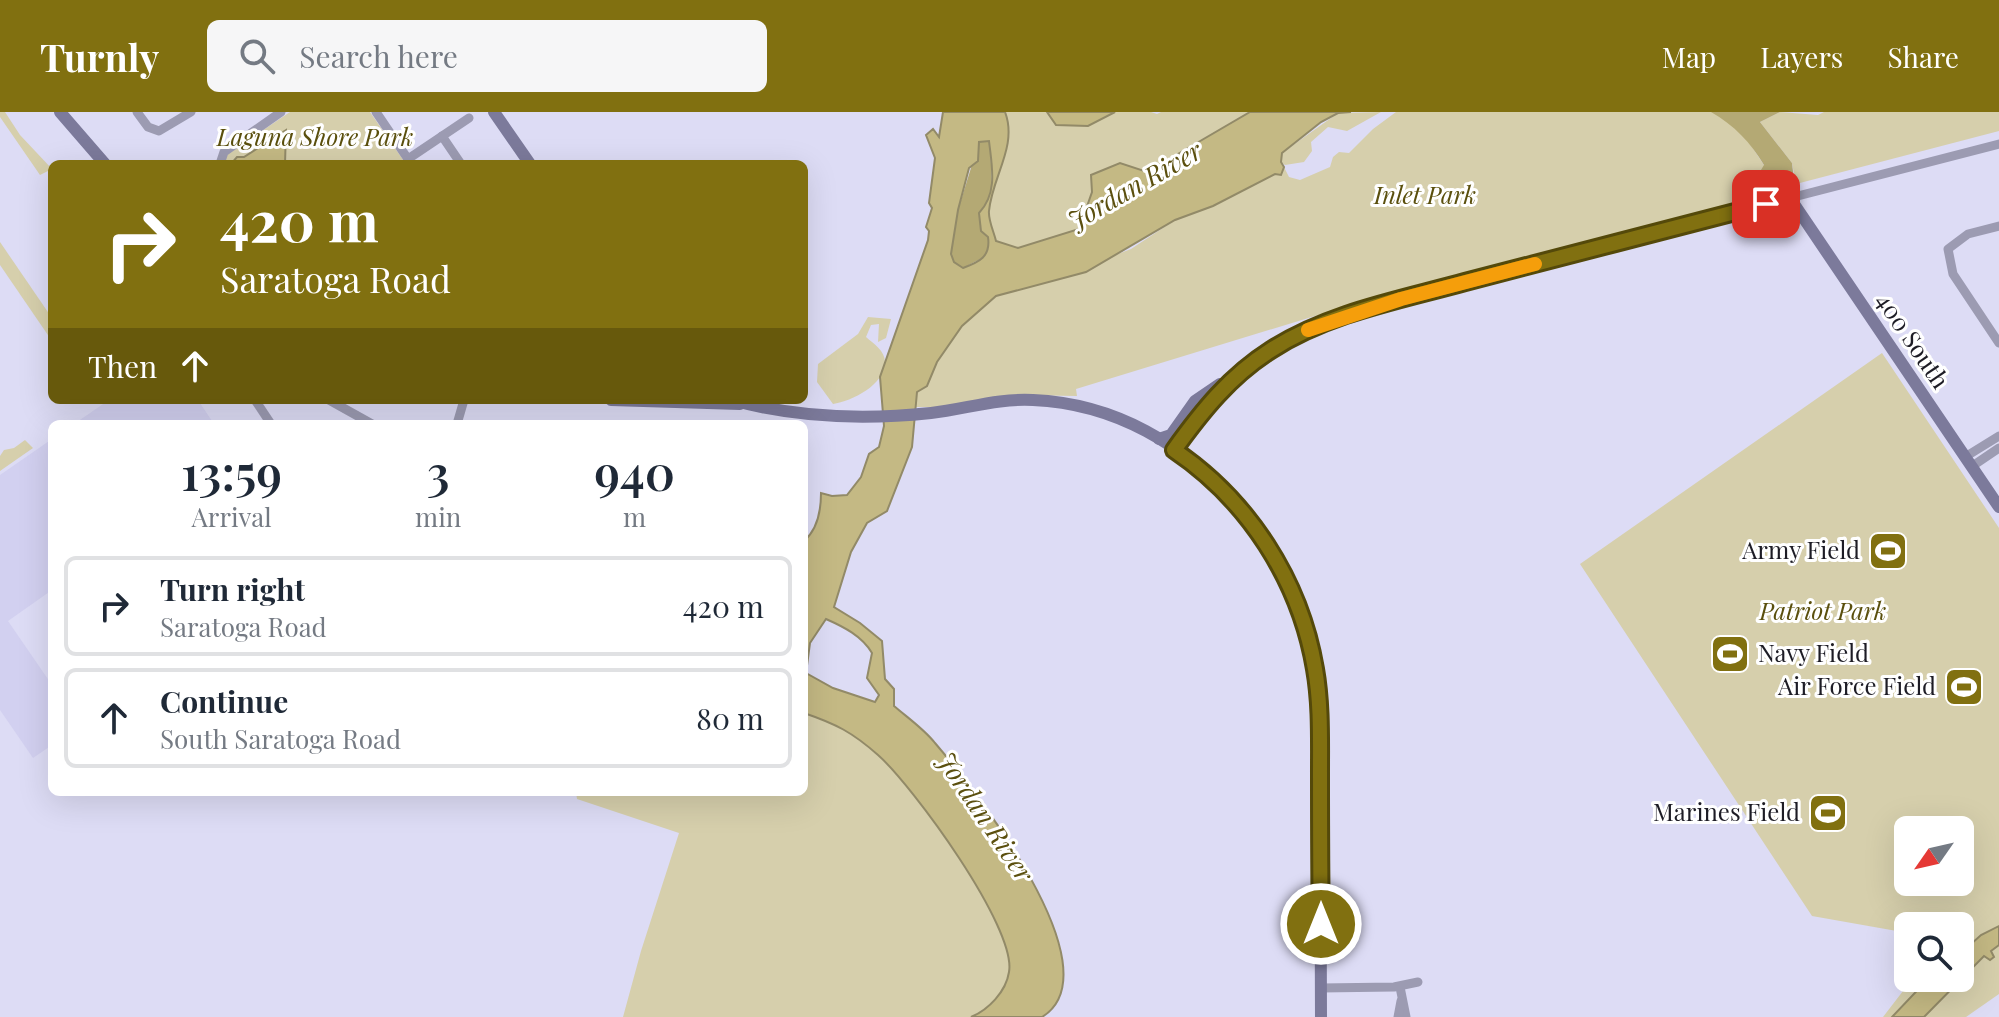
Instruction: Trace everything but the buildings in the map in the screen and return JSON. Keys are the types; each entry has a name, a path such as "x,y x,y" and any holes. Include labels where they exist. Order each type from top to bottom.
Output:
{"main road":[{"path":"60,112 102,160"},
{"path":"494,112 527,160"},
{"path":"1159,439 1171,435 1200,397 1235,377 1282,343 1333,320 1416,295 1790,198"},
{"name":"400 South","path":"1790,198 1999,507"},
{"path":"1174,450 1200,413 1235,377"},
{"path":"747,404 796,414 877,416 918,414 1001,401 1044,400 1114,417 1159,439 1217,485 1257,531 1292,592 1306,633 1319,702 1321,1017"}],"street":[{"path":"137,112 148,127 156,131 166,129 191,112"},
{"path":"221,160 224,152 281,112"},
{"path":"376,112 409,160"},
{"path":"412,160 469,118"},
{"path":"442,136 458,160"},
{"path":"1790,198 1999,144"},
{"path":"1999,226 1968,234 1948,249 1953,274 1999,343"},
{"path":"336,404 365,420"},
{"path":"1968,462 1999,436"},
{"path":"1968,462 1999,448"},
{"path":"1321,988 1400,987 1418,982"},
{"path":"1400,987 1406,1017"},
{"path":"1398,1017 1401,1001"}],"shaded area":[{"path":"1711,112 1780,112 1760,122 1792,163 1795,189 1752,201 1749,190 1764,165 1741,135"},
{"path":"990,141 992,189 987,204 990,247 986,256 963,268 954,262 951,254 958,210 979,142"},
{"path":"103,404 201,404 211,420 80,420"},
{"path":"48,442 48,593 8,621 48,679 48,748 33,758 0,710 0,475"}],"green space":[{"path":"0,112 5,112 20,135 48,165 48,171 40,175 0,117"},
{"name":"Laguna Shore Park","path":"290,112 370,112 403,160 226,160 225,156"},
{"path":"1005,112 1047,112 1057,125 1088,126 1115,112 1250,112 1146,172 1120,163 1092,192 1079,229 1018,248 996,241 989,215 1008,137"},
{"path":"1381,112 1347,131 1328,127 1311,142 1312,151 1304,162 1285,165 1281,162 1282,153 1338,113"},
{"name":"Inlet Park","path":"1396,112 1729,112 1781,191 1413,286 1076,389 1077,396 1009,395 939,407 915,407 917,392 927,386 937,362 962,326 996,296 1036,285 1131,249 1175,220 1213,206 1275,173 1281,175 1284,167 1289,177 1300,180 1330,167 1333,157 1339,152 1349,153"},
{"path":"1780,112 1818,115 1824,112 1999,112 1999,131 1796,184 1792,163 1760,122"},
{"path":"0,242 48,312 48,335 0,265"},
{"path":"868,317 891,319 886,338 878,342 879,324 871,325 866,337 883,354 884,370 874,385 833,404 817,382 818,364 858,334"},
{"name":"Patriot Park","path":"1882,353 1999,528 1999,994 1966,1017 1883,1017 1902,992 1974,992 1974,912 1894,912 1894,931 1812,916 1580,564"},
{"path":"25,440 33,448 0,471 0,456 4,450 14,448"},
{"path":"808,715 825,721 860,740 878,755 936,825 997,924 1007,951 1007,979 990,1005 971,1017 623,1017 679,833 577,799 577,796 808,796"}],"water":[{"name":"Jordan River","path":"943,112 1005,112 1008,137 989,215 996,241 1018,248 1079,229 1092,192 1091,175 1120,163 1147,172 1250,112 1351,112 1338,113 1321,122 1282,153 1284,167 1281,175 1275,174 1213,206 1175,220 1086,272 996,296 962,326 937,362 927,386 917,392 912,447 887,511 867,523 851,552 834,607 882,641 885,679 894,689 894,706 931,738 978,797 1030,878 1051,921 1062,960 1061,993 1042,1017 971,1017 995,999 1009,972 1007,951 980,892 936,825 894,771 860,740 808,715 808,674 833,688 875,702 879,695 867,678 872,653 846,629 826,619 810,643 808,658 808,537 818,519 821,493 847,495 861,477 869,454 879,447 884,426 880,377 928,240 926,227 932,208 929,203 935,158 926,135 933,129 939,137","holes":["989,141 992,170 989,197 979,213 981,231 988,237 988,249 979,261 963,268 954,262 951,254 958,210 969,168 978,161 979,142"]},
{"path":"1047,112 1115,112 1088,126 1056,125"},
{"path":"286,130 285,160 234,160"},
{"path":"1999,926 1999,945 1991,951 1994,957 1990,960 1984,956 1974,966 1974,941"},
{"path":"1916,992 1949,992 1924,1017 1892,1017"}],"slow traffic":[{"path":"1308,330 1401,299 1535,264"}],"place":[{"name":"Army Field","path":"1888,551"},
{"name":"Navy Field","path":"1730,654"},
{"name":"Air Force Field","path":"1964,687"},
{"name":"Marines Field","path":"1828,813"}],"route":[{"path":"1321,924 1319,702 1315,669 1300,612 1274,557 1257,531 1217,485 1174,450 1200,413 1244,369 1282,343 1324,323 1401,299 1766,204"}]}
